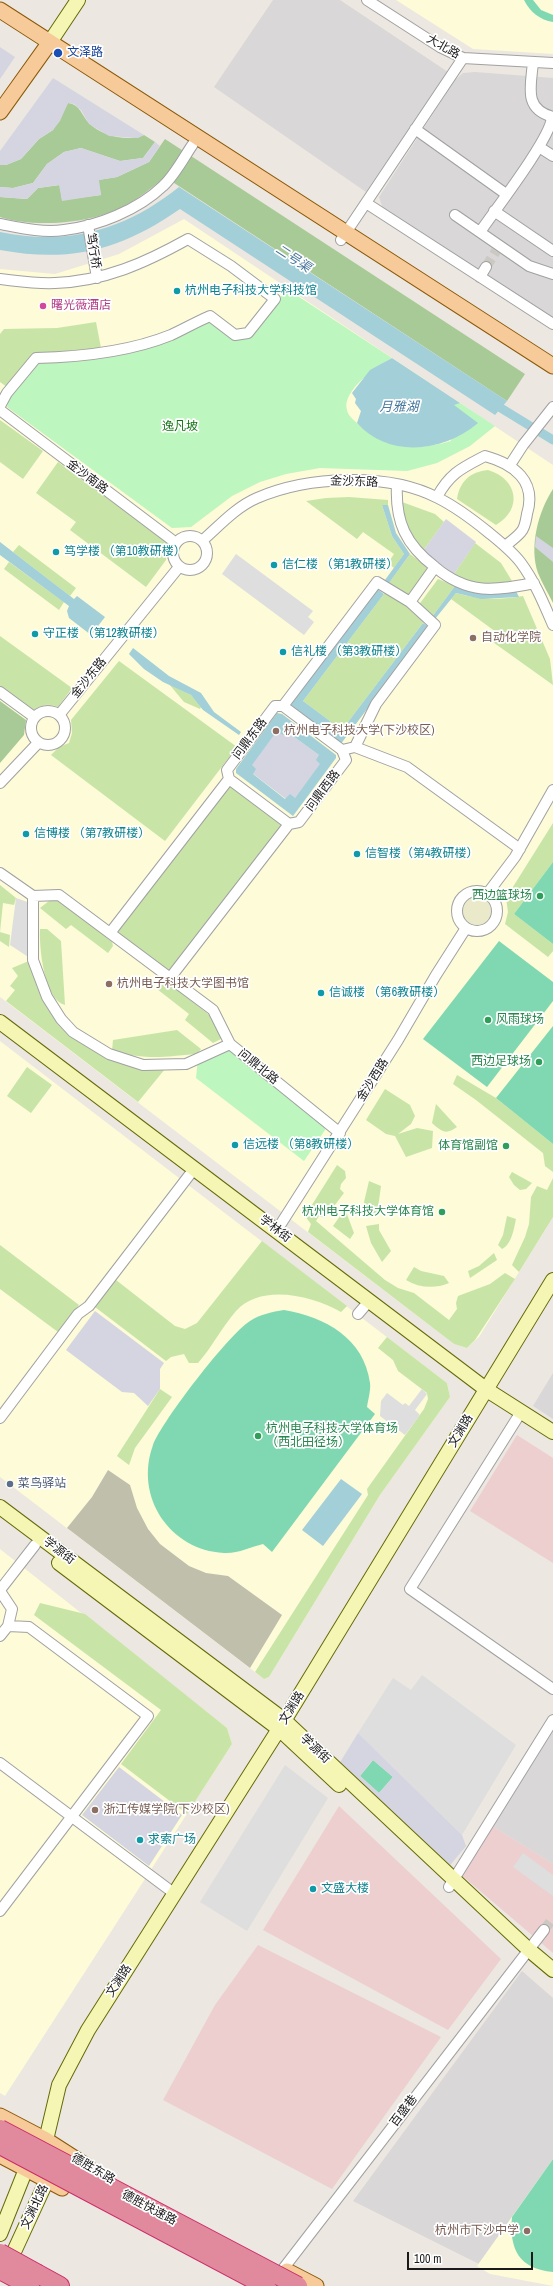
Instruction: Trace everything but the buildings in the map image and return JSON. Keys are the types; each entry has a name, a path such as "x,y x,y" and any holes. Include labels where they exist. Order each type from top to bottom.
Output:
{"highway":[{"name":"德胜快速路","path":"0,2130 298,2286"},
{"name":"德胜快速路","path":"0,2145 266,2286"},
{"path":"0,2253 34,2280"},
{"path":"0,2270 60,2286"}],"main road":[{"path":"0,112 78,0"},
{"path":"0,10 47,46 193,144 553,366"},
{"path":"0,22 47,46 343,236 553,376"},
{"name":"学林街","path":"0,1022 370,1300 487,1390 553,1432"},
{"name":"文渊路","path":"46,2140 59,2085 88,2030 282,1725 553,1280"},
{"name":"学源街","path":"0,1507 282,1725 526,1952 553,1980"},
{"name":"学源街","path":"0,1519 282,1725"},
{"name":"学源街","path":"526,1952 553,1970"},
{"name":"德胜东路","path":"0,2116 46,2140 89,2168 316,2286"},
{"name":"文渊北路","path":"0,2234 26,2169 46,2140"},
{"name":"文渊北路","path":"0,2277 8,2265 47,2180 46,2140"},
{"path":"0,2155 248,2286"}],"street":[{"name":"大北路","path":"367,0 440,47 463,58 553,63"},
{"path":"343,236 463,58"},
{"path":"480,232 539,147 552,125 553,117 542,113 532,104 532,62"},
{"path":"415,129 506,194"},
{"path":"0,224 36,230 64,230 88,226 119,215 151,197 165,185 193,144"},
{"path":"539,147 553,156"},
{"path":"366,203 553,324"},
{"path":"494,211 553,250"},
{"path":"455,215 480,232 498,249 529,266 553,274"},
{"name":"笃行桥","path":"88,226 97,278"},
{"path":"0,279 55,283 97,278 145,263 188,239 231,266 275,299 248,333 235,335 210,316 172,335 148,342 70,357 36,358 4,390 0,406"},
{"path":"480,277 486,267"},
{"path":"510,465 523,445 553,407"},
{"name":"金沙南路","path":"0,410 176,542"},
{"path":"437,497 445,482 459,468 485,456 503,461 517,471 526,485 531,502 522,531 505,546 520,562 534,583 552,621"},
{"name":"金沙东路","path":"202,541 230,515 256,498 290,487 328,480 366,480 397,485 437,497 471,518 505,546"},
{"path":"397,485 396,499 405,534 411,546 449,579 481,590 500,590 534,583"},
{"path":"185,536 191,536 202,541 207,551 205,562 202,566 192,571 179,567 172,554 176,542 185,536"},
{"name":"金沙东路","path":"59,715 179,567"},
{"path":"355,747 376,704 436,625 410,602 435,567"},
{"name":"问鼎东路","path":"110,933 229,779 228,770 267,716 275,706 283,706 377,582 410,602"},
{"path":"0,692 34,716"},
{"path":"283,706 342,750 355,747 408,767 520,849"},
{"path":"45,711 51,711 59,715 65,727 62,738 54,744 43,745 38,743 31,734 30,728 34,716 45,711"},
{"path":"0,784 38,743"},
{"name":"问鼎西路","path":"170,978 289,824 299,822 346,760 342,750"},
{"path":"229,779 289,824"},
{"path":"487,894 520,849 553,790"},
{"path":"0,873 33,896 58,895 110,933 213,1010 230,1044"},
{"path":"471,891 487,894 495,903 497,914 495,920 482,930 466,928 459,921 457,915 458,902 462,897 471,891"},
{"name":"问鼎北路","path":"33,896 33,960 47,997 61,1020 73,1032 109,1054 143,1065 186,1064 230,1044 340,1133"},
{"name":"金沙西路","path":"277,1230 340,1133 466,928"},
{"path":"0,1418 78,1314 89,1306 194,1169"},
{"path":"358,1314 370,1300"},
{"path":"522,1412 410,1589 553,1689"},
{"path":"0,1636 8,1626 12,1609 0,1591 35,1545"},
{"path":"0,1911 148,1716 29,1627 8,1626"},
{"path":"452,1883 553,1720"},
{"path":"0,1763 175,1894"},
{"name":"百盛巷","path":"283,2269 544,1930"}],"shaded area":[{"path":"273,0 340,0 448,72 366,192 214,87"},
{"path":"396,0 553,0 553,54 473,49"},
{"path":"0,47 15,57 0,79"},
{"path":"475,72 553,78 553,319 383,209 379,197 455,80 463,73"},
{"path":"53,78 144,135 138,138 109,136 89,124 81,110 74,104 68,103 60,121 53,130 39,139 21,159 6,165 0,165 0,151"},
{"path":"155,142 160,146 149,162 117,177 99,180 101,195 62,201 59,185 38,188 27,199 0,197 0,187 13,188 33,183 47,164 64,152 81,148 120,161 143,158"},
{"name":"杭州电子科技大学(下沙校区)","path":"184,219 553,465 553,1217 479,1337 467,1348 454,1344 0,997 0,269 55,274 119,254"},
{"path":"446,519 476,542 454,574 423,551"},
{"path":"536,536 553,548 553,562 535,547"},
{"path":"236,554 313,611 308,617 314,622 304,635 222,574"},
{"path":"277,731 286,731 319,755 321,764 295,798 286,799 252,773 251,765"},
{"path":"477,895 488,899 492,910 488,921 477,925 466,921 462,910 466,899"},
{"path":"16,898 33,904 33,960 10,945"},
{"path":"0,1041 447,1383 450,1397 380,1495 269,1677 264,1679 0,1477"},
{"path":"95,1311 164,1363 160,1369 160,1389 148,1406 134,1393 122,1392 66,1350"},
{"path":"553,1373 553,1419 533,1406"},
{"path":"422,1389 427,1394 415,1410 420,1415 405,1435 380,1416 381,1401 387,1393 403,1405 405,1403 409,1406"},
{"path":"517,1435 553,1458 553,1563 470,1511"},
{"path":"108,1470 130,1485 137,1508 148,1529 160,1544 189,1566 206,1573 228,1576 282,1615 250,1668 67,1528 92,1497"},
{"name":"浙江传媒学院(下沙校区)","path":"0,1549 227,1728 232,1744 5,2096 0,2093"},
{"path":"422,1675 516,1745 462,1835 358,1733 393,1678 411,1690"},
{"path":"553,1719 553,1864 489,1824"},
{"path":"358,1733 462,1835 466,1846 447,1869 339,1764","holes":["373,1760 393,1777 379,1793 360,1776"]},
{"path":"285,1765 328,1798 247,1931 200,1902"},
{"name":"求索广场","path":"119,1767 182,1815 149,1866 82,1815"},
{"path":"339,1806 501,1959 448,2030 263,1930"},
{"path":"489,1824 553,1864 553,1953 459,1873"},
{"path":"523,1853 553,1875 553,1896 513,1867"},
{"path":"258,1945 441,2037 332,2189 163,2100 215,2005"},
{"path":"522,1971 553,1998 553,2159 479,2264 353,2201"},
{"name":"杭州市下沙中学","path":"553,2159 553,2286 490,2274 477,2266"}],"green space":[{"path":"524,0 533,0 541,10 553,15 553,22 536,15"},
{"path":"68,103 76,106 86,120 94,128 100,131 123,138 144,135 155,142 143,158 120,161 81,148 64,152 47,164 33,183 13,188 0,187 0,165 6,165 21,159 39,139 53,130"},
{"path":"165,139 525,374 507,401 165,177 131,202 116,210 96,217 69,222 40,223 25,222 0,217 0,197 27,199 38,188 60,185 62,200 101,195 98,180 117,177 149,162"},
{"name":"逸凡坡","path":"287,289 392,358 378,366 355,387 347,403 347,410 350,416 368,433 379,439 402,446 426,446 451,441 454,404 460,403 495,426 470,446 437,463 407,471 320,468 286,474 260,482 232,496 191,527 172,528 7,407 9,396 34,365 47,360 99,357 206,321 214,322 249,338"},
{"path":"96,322 101,348 35,354 7,387 0,382 0,334 4,329 57,328"},
{"path":"0,420 43,451 23,479 0,462"},
{"path":"58,462 168,543 166,560 146,587 70,530 76,522 36,493"},
{"path":"488,470 498,474 506,480 511,487 513,495 513,503 510,511 505,518 496,525 457,499 463,482 467,478 476,473"},
{"path":"553,489 553,603 538,573 534,552 536,530 539,519"},
{"path":"349,497 388,500 388,505 382,505 392,536 404,554 394,568 388,563 394,554 363,532 357,539 306,501"},
{"path":"402,502 435,514 444,522 423,551 411,535"},
{"path":"475,543 501,563 512,581 490,585 468,581 454,574"},
{"path":"19,545 76,588 70,596 13,552"},
{"path":"410,554 426,566 428,571 409,598 389,583"},
{"path":"9,562 64,602 59,610 4,569"},
{"path":"438,579 455,586 432,617 418,606"},
{"path":"387,590 426,619 342,730 303,701"},
{"path":"456,593 490,599 523,596 550,659 553,685 490,640 496,632 451,599"},
{"path":"0,636 72,688 58,707 45,705 33,710 0,686"},
{"path":"119,661 237,747 165,841 51,755 59,747 69,743 72,733 71,720"},
{"path":"169,684 191,695 201,707 200,709 184,702"},
{"path":"0,701 26,720 24,735 0,763"},
{"path":"229,779 289,824 170,978 110,933"},
{"path":"553,823 553,862 514,914 553,944 553,951 548,957 505,924 508,912 506,898"},
{"name":"西边篮球场","path":"553,862 553,944 514,914"},
{"path":"0,885 16,898 14,905 3,903 0,932"},
{"path":"49,901 61,901 112,942 113,946 108,953 71,925 66,929 40,908"},
{"path":"40,929 47,929 61,941 65,1005 58,1001 52,994 44,972"},
{"path":"0,932 10,935 9,947 0,941"},
{"name":"风雨球场","path":"499,941 553,982 553,1001 487,1087 423,1039"},
{"path":"29,961 42,996 76,1038 165,1069 138,1102 6,1001 15,990 10,986 18,976 12,968"},
{"path":"165,980 213,1018 223,1038 213,1043 185,1020 189,1014 157,989"},
{"name":"西边足球场","path":"553,1026 553,1144 496,1098"},
{"path":"177,1030 201,1049 197,1054 145,1057 112,1051 113,1040"},
{"path":"230,1044 329,1124 304,1161 196,1078 198,1059"},
{"path":"27,1067 52,1085 31,1113 7,1096"},
{"path":"457,1075 496,1098 553,1144 553,1172 545,1166 543,1153 476,1100 453,1084"},
{"path":"385,1089 410,1105 415,1116 411,1124 398,1134 417,1128 433,1131 432,1148 406,1157 395,1136 386,1134 366,1120"},
{"path":"436,1104 457,1127 447,1132 439,1129 432,1123"},
{"path":"337,1165 345,1171 346,1178 341,1184 340,1189 344,1193 325,1218 319,1216 316,1221 385,1280 398,1288 414,1293 449,1320 457,1309 456,1303 458,1296 490,1284 505,1273 515,1279 475,1340 467,1348 454,1344 308,1232 311,1224 305,1216"},
{"path":"512,1172 532,1183 526,1189 520,1190 514,1185 509,1177"},
{"path":"553,1178 553,1217 519,1272 512,1265 525,1237 529,1224 531,1197 537,1186 547,1190"},
{"path":"369,1181 381,1186 377,1215 365,1216 364,1202"},
{"path":"345,1209 354,1233 350,1239 333,1226"},
{"path":"507,1216 516,1219 510,1240 502,1249 498,1245 503,1235"},
{"path":"379,1224 379,1230 391,1251 382,1262 371,1243 366,1226"},
{"path":"262,1241 347,1306 341,1312 316,1301 302,1297 273,1295 259,1297 247,1302 236,1311 198,1363 189,1363 184,1354 171,1357 166,1361 95,1307 116,1280 175,1326 185,1329 197,1323"},
{"path":"0,1245 79,1305 58,1332 0,1289"},
{"path":"494,1253 497,1260 470,1278 468,1271 479,1266"},
{"path":"414,1267 421,1271 444,1276 449,1283 427,1287 411,1283 406,1280"},
{"name":"杭州电子科技大学体育场 （西北田径场）","path":"284,1310 299,1313 328,1324 351,1342 360,1354 366,1367 370,1383 367,1407 375,1414 272,1552 263,1544 229,1553 205,1550 187,1542 173,1531 161,1517 153,1501 148,1483 148,1464 153,1445 169,1417 227,1342 250,1321 258,1317"},
{"path":"387,1337 447,1383 450,1397 380,1495 269,1677 264,1679 255,1672 368,1495 367,1489 424,1409 428,1399 427,1393 398,1371 393,1360 378,1348"},
{"path":"160,1389 172,1397 135,1448 129,1465 117,1456"},
{"path":"40,1603 85,1614 227,1728 232,1744 187,1814 121,1764 161,1710 34,1615"},
{"path":"373,1760 393,1777 379,1793 360,1776"},
{"name":"杭州市下沙中学","path":"553,2159 553,2272 532,2267 524,2262 515,2248 512,2239 512,2217"}],"water":[{"path":"179,187 507,401 495,415 180,209 137,235 94,250 73,254 50,255 26,254 0,250 0,232 25,236 49,237 95,231 117,224 138,214 159,202"},
{"name":"月雅湖","path":"392,358 460,403 454,405 478,423 464,433 449,440 433,445 417,447 400,446 385,442 370,435 357,423 361,411 355,403 356,399 352,393 370,370"},
{"path":"382,505 388,505 396,533 410,554 389,583 385,580 404,554 392,536"},
{"path":"0,542 74,599 77,596 105,617 91,635 69,618 67,611 69,606 0,555"},
{"path":"455,586 516,591 519,597 481,599 456,593 435,619 432,617"},
{"path":"377,589 384,594 303,701 342,730 423,623 429,627 340,745 289,706"},
{"path":"133,648 169,676 201,693 214,712 241,732 239,735 203,710 191,695 163,682 144,669 129,654"},
{"path":"277,713 282,714 336,755 336,758 293,816 236,773 236,769","holes":["277,731 283,735 286,731 319,755 316,760 320,764 295,798 290,794 285,799 253,774 256,769 252,765"]},
{"path":"341,1479 362,1494 323,1546 302,1530"}],"waterway":[{"name":"二号渠","path":"491,402 553,440"}],"tunnel":[{"path":"486,267 496,251"},
{"path":"544,1930 553,1918"}],"place":[{"name":"文泽路","path":"58,53"},
{"name":"杭州电子科技大学科技馆","path":"177,291"},
{"name":"曙光薇酒店","path":"43,306"},
{"name":"笃学楼 （第10教研楼）","path":"56,552"},
{"name":"信仁楼 （第1教研楼）","path":"274,565"},
{"name":"守正楼 （第12教研楼）","path":"35,634"},
{"name":"自动化学院","path":"473,638"},
{"name":"信礼楼 （第3教研楼）","path":"283,652"},
{"name":"杭州电子科技大学(下沙校区)","path":"276,731"},
{"name":"信博楼 （第7教研楼）","path":"26,834"},
{"name":"信智楼（第4教研楼）","path":"357,854"},
{"name":"西边篮球场","path":"540,896"},
{"name":"杭州电子科技大学图书馆","path":"109,984"},
{"name":"信诚楼 （第6教研楼）","path":"321,993"},
{"name":"风雨球场","path":"488,1020"},
{"name":"西边足球场","path":"539,1062"},
{"name":"信远楼 （第8教研楼）","path":"235,1145"},
{"name":"体育馆副馆","path":"506,1146"},
{"name":"杭州电子科技大学体育馆","path":"442,1212"},
{"name":"杭州电子科技大学体育场 （西北田径场）","path":"258,1436"},
{"name":"菜鸟驿站","path":"10,1484"},
{"name":"浙江传媒学院(下沙校区)","path":"95,1810"},
{"name":"求索广场","path":"140,1840"},
{"name":"文盛大楼","path":"313,1889"},
{"name":"杭州市下沙中学","path":"527,2231"}]}
